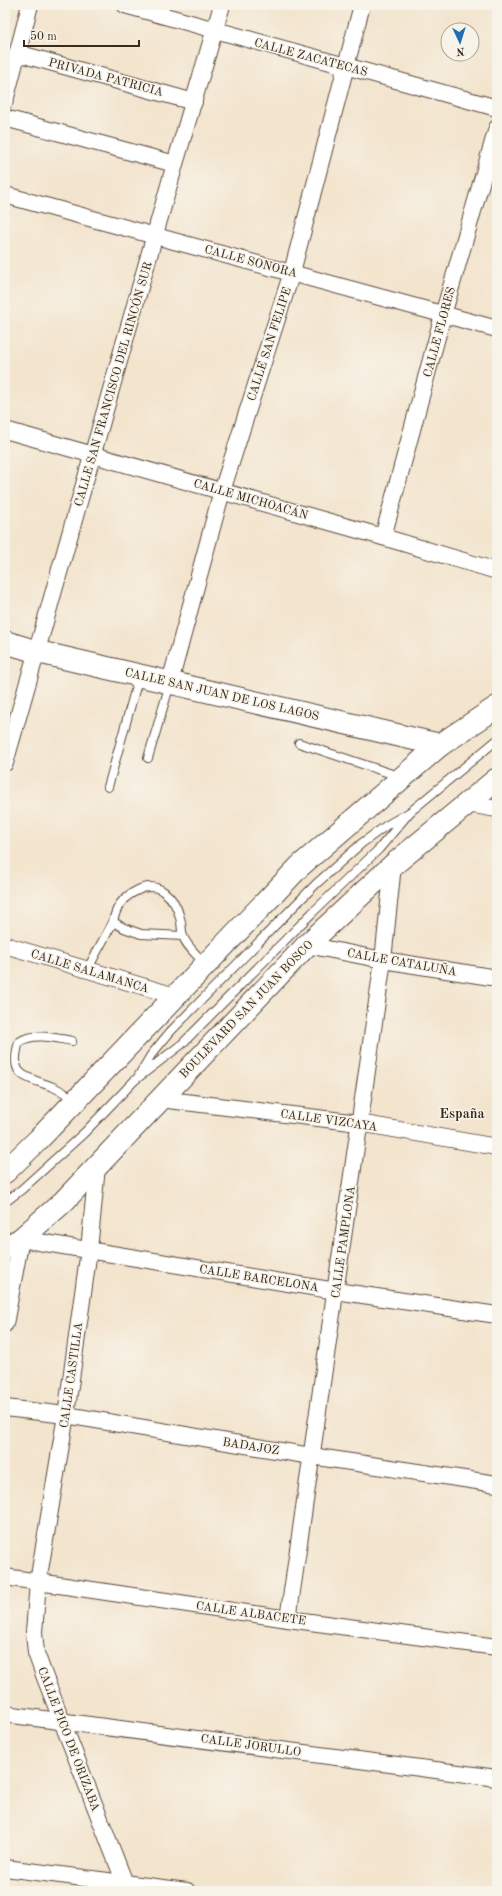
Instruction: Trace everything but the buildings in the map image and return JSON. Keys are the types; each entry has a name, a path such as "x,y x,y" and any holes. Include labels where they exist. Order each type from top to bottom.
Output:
{"street":[{"path":"5,101 30,5"},
{"name":"CALLE ZACATECAS","path":"125,5 497,108"},
{"name":"CALLE SAN FRANCISCO DEL RINCÓN SUR","path":"5,763 38,652 175,164 222,5"},
{"name":"CALLE SAN FELIPE","path":"170,682 222,491 292,272 362,5"},
{"name":"PRIVADA PATRICIA","path":"17,53 194,102"},
{"path":"5,118 175,164"},
{"name":"CALLE FLORES","path":"383,537 443,315 497,128"},
{"name":"CALLE SONORA","path":"5,195 497,329"},
{"name":"CALLE MICHOACÁN","path":"5,430 383,537 497,571"},
{"name":"CALLE SAN JUAN DE LOS LAGOS","path":"5,642 38,652 440,745"},
{"path":"5,1172 300,866 401,777 440,745 497,707"},
{"name":"BOULEVARD SAN JUAN BOSCO","path":"13,1244 63,1202 308,945 393,865 497,779"},
{"path":"468,804 497,809"},
{"name":"CALLE PAMPLONA","path":"288,1619 383,960 393,865"},
{"name":"CALLE SALAMANCA","path":"5,945 175,996"},
{"name":"CALLE CATALUÑA","path":"308,945 383,960 497,978"},
{"name":"CALLE VIZCAYA","path":"160,1099 359,1123 497,1147"},
{"name":"CALLE CASTILLA","path":"38,1582 66,1415 89,1250 97,1167"},
{"path":"5,1324 13,1244"},
{"name":"CALLE BARCELONA","path":"13,1244 89,1250 336,1291 497,1315"},
{"name":"BADAJOZ","path":"5,1408 66,1415 311,1456 497,1484"},
{"name":"CALLE ALBACETE","path":"5,1577 288,1619 497,1647"},
{"name":"CALLE PICO DE ORIZABA","path":"38,1582 34,1632 36,1653 127,1887"},
{"name":"CALLE JORULLO","path":"5,1714 62,1720 497,1778"},
{"path":"5,1868 127,1887 187,1891"}],"lane":[{"path":"108,787 139,675"},
{"path":"148,758 170,682"},
{"path":"135,1080 151,1055 170,1032 316,884 362,843 387,825 410,812 497,740"},
{"path":"299,743 401,777"},
{"path":"5,1202 21,1190 84,1133 135,1080 182,1044 312,913 379,849 410,812"},
{"path":"87,970 113,922 115,911 119,904 141,888 154,888 168,894 175,902 181,918 183,936 206,965"},
{"path":"113,922 141,934 183,936"},
{"path":"72,1041 46,1037 25,1039 19,1042 16,1069 21,1075 54,1087 75,1100"}],"district":[{"name":"España","path":"462,1113"}]}
